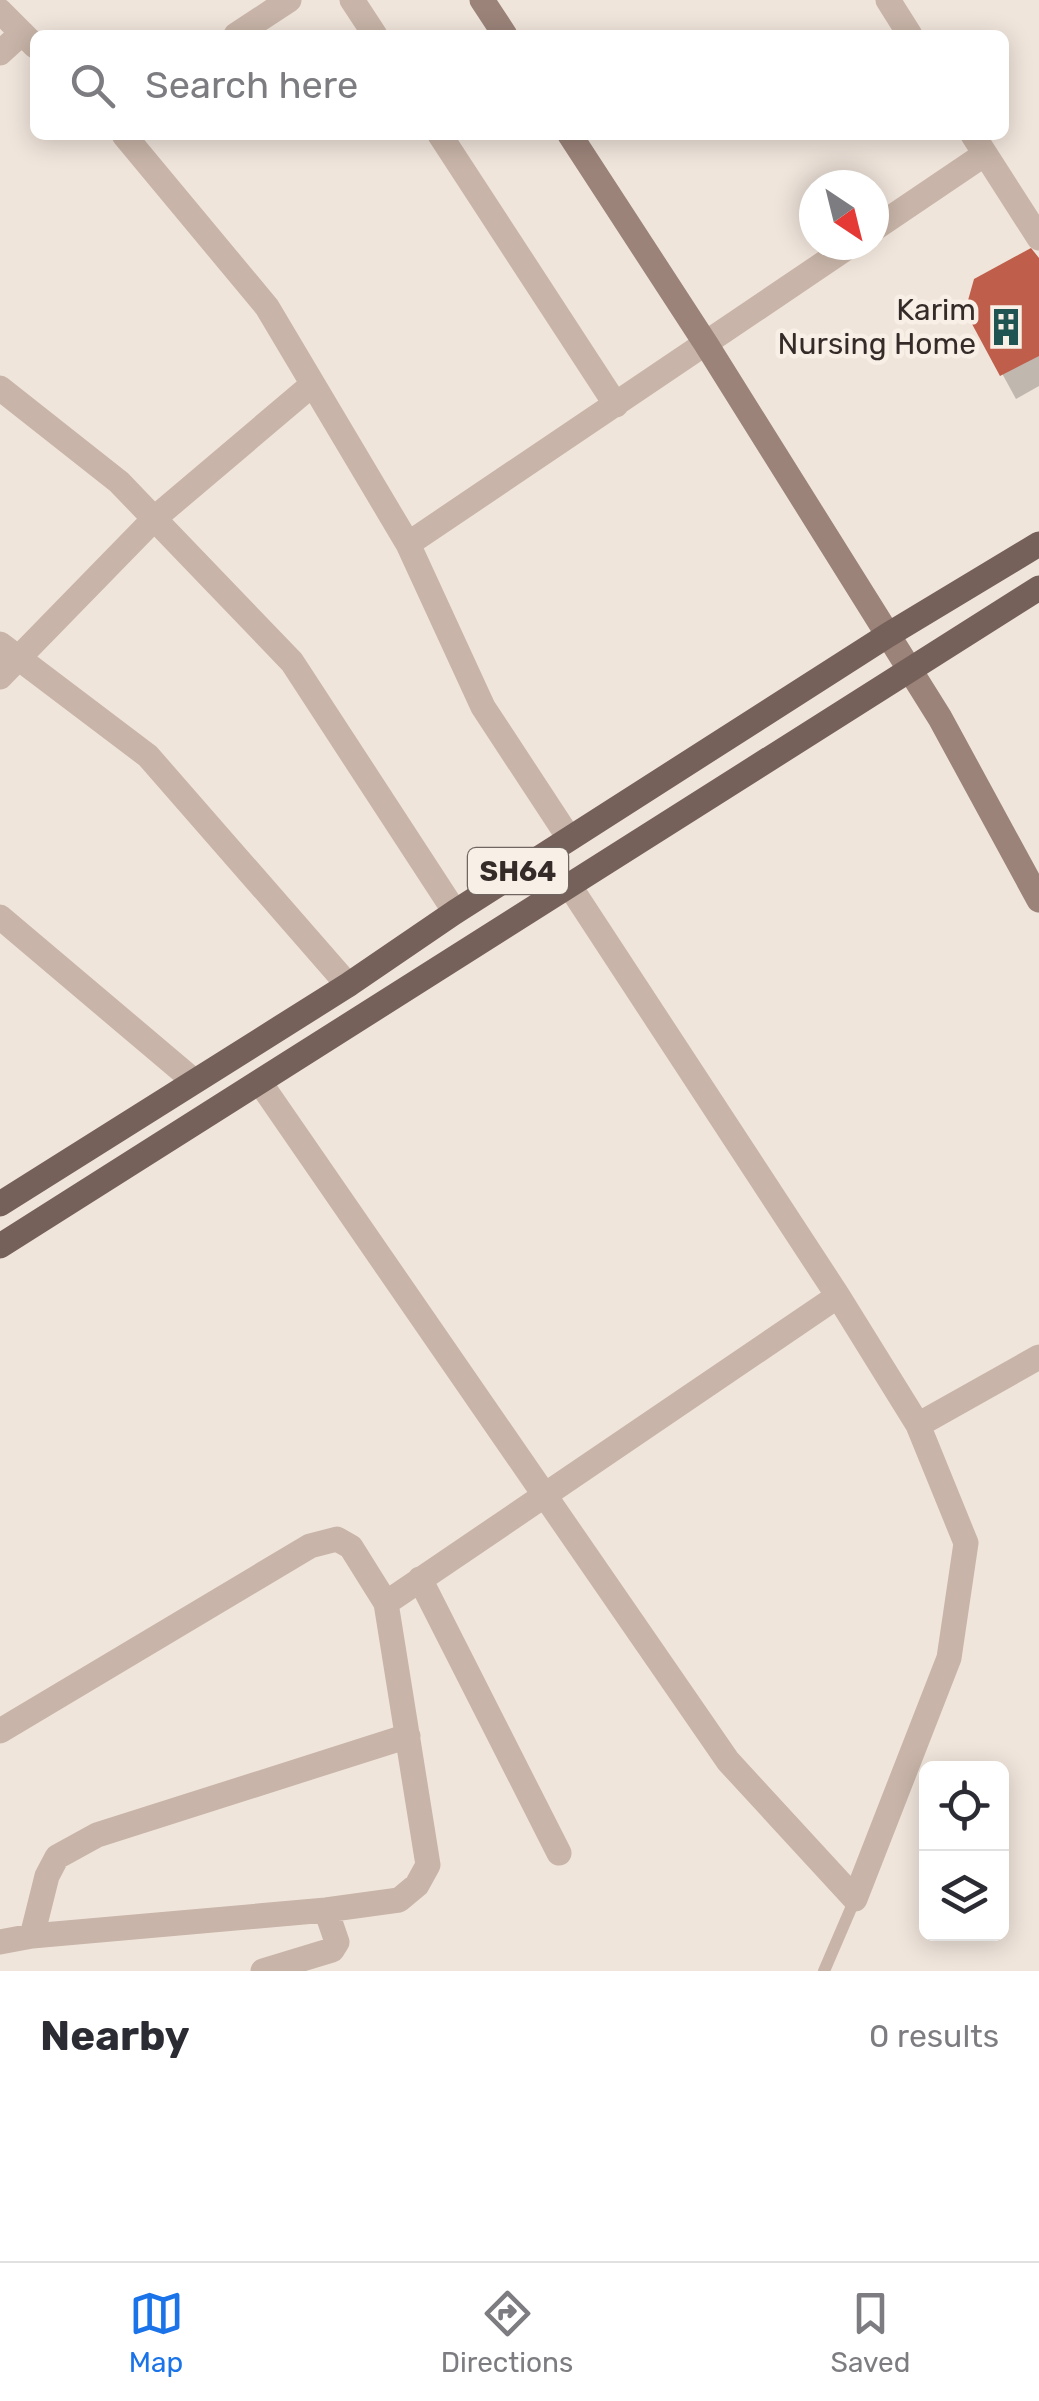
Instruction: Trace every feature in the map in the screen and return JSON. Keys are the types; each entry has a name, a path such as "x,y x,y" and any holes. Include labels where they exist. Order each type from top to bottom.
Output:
{"main road":[{"name":"SH64","path":"0,1204 348,985 569,838 888,635 1039,544"},
{"name":"SH64","path":"0,1246 1039,588"},
{"path":"104,1138 126,1169"}],"street":[{"path":"244,30 289,0"},
{"path":"352,0 371,30"},
{"path":"482,0 502,30"},
{"path":"888,0 907,30"},
{"path":"0,12 28,39 0,53"},
{"path":"128,140 267,307 408,544 483,708 569,838"},
{"path":"443,140 616,405"},
{"path":"573,140 940,718 1039,900"},
{"path":"889,218 979,144 1039,238"},
{"path":"408,544 829,260"},
{"path":"0,677 10,651 156,517 313,384"},
{"path":"0,388 119,482 292,662 455,912"},
{"path":"10,651 148,756 348,985"},
{"path":"261,1084 728,1761 855,1899 949,1658 966,1543 918,1424 569,885"},
{"path":"0,917 194,1081"},
{"path":"386,1602 838,1296"},
{"path":"918,1424 1039,1356"},
{"path":"0,1731 310,1546 336,1539 352,1547 386,1602 428,1866 417,1886 399,1900 0,1942"},
{"path":"420,1580 559,1854"},
{"path":"32,1936 47,1876 58,1858 97,1835 408,1736"},
{"path":"263,1971 332,1950 337,1942 326,1910"}],"lane":[{"path":"824,1971 855,1899"}],"building":[{"name":"Karim Nursing Home","path":"1031,248 1039,258 1039,356 1000,376 965,311 974,279"}],"place":[{"name":"Karim Nursing Home","path":"1006,327"}]}
